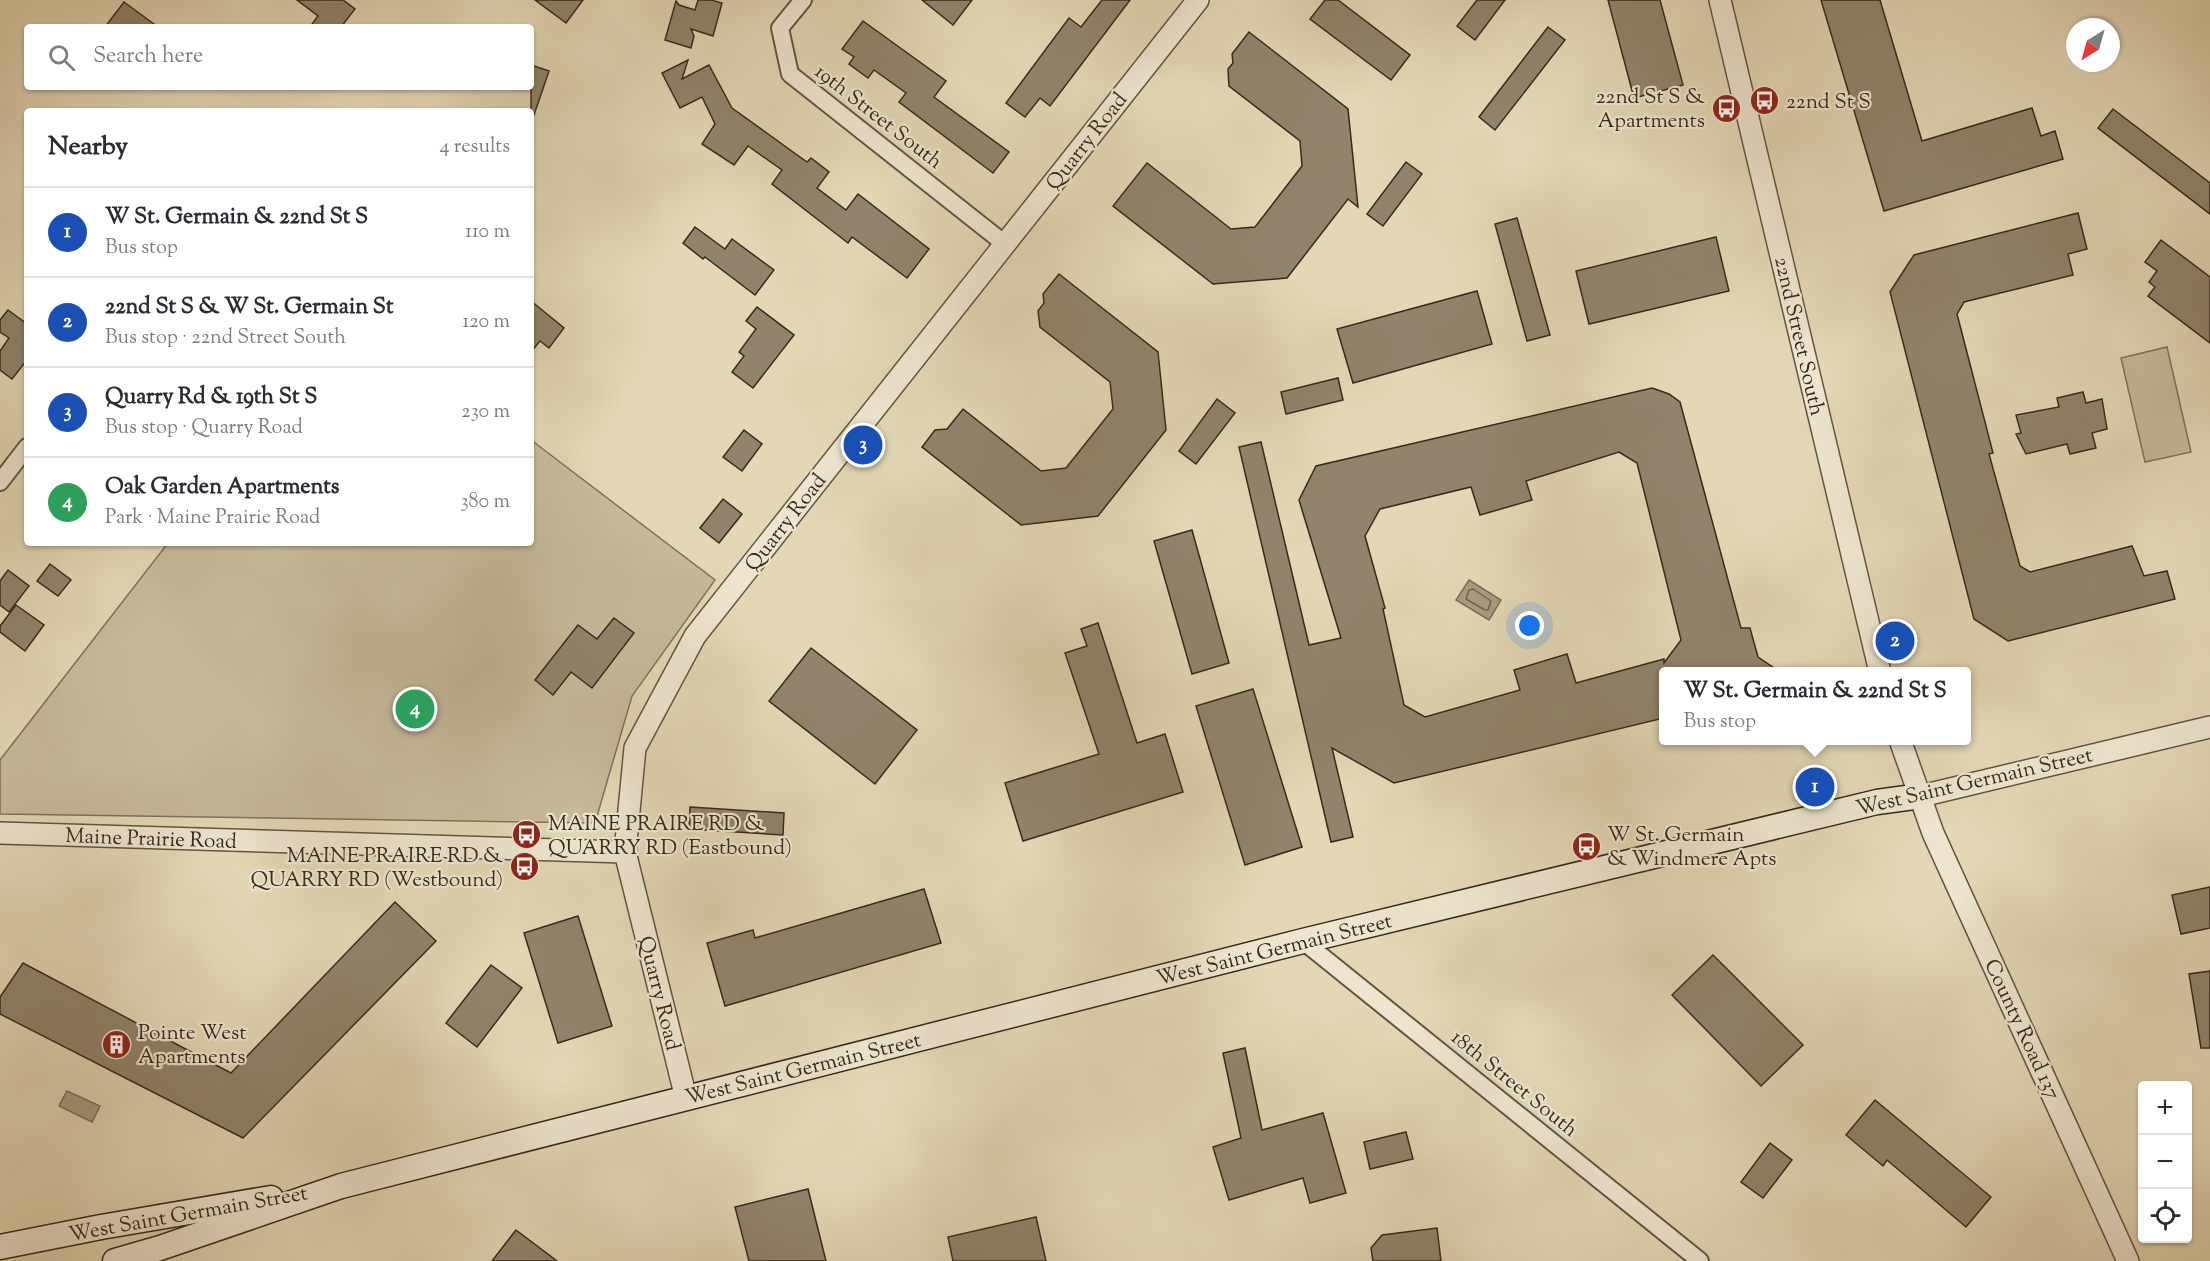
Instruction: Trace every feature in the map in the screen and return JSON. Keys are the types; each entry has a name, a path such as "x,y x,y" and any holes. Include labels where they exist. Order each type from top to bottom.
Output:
{"main road":[{"name":"West Saint Germain Street","path":"115,1261 160,1248 341,1186 1303,940 1877,802 1921,796"},
{"name":"West Saint Germain Street","path":"0,1247 101,1227 341,1186"}],"street":[{"name":"19th Street South","path":"803,0 780,28 790,74 1005,244"},
{"name":"Quarry Road","path":"686,1098 625,852 635,748 695,636 1198,0"},
{"name":"22nd Street South","path":"1720,0 1879,667"},
{"path":"0,482 24,451"},
{"name":"West Saint Germain Street","path":"1921,796 2210,727"},
{"path":"1902,745 1921,796"},
{"name":"County Road 137","path":"1921,796 1934,833 2128,1261"},
{"name":"Maine Prairie Road","path":"0,833 625,852"},
{"name":"18th Street South","path":"1303,940 1700,1261"}],"shaded area":[{"path":"2167,347 2191,452 2145,462 2121,358"},
{"path":"534,442 715,580 632,696 595,823 0,814 0,760 166,546 534,546"}],"water":[{"path":"1469,580 1501,600 1489,620 1456,600"},
{"path":"67,1091 100,1106 92,1122 59,1106"}],"building":[{"path":"297,0 343,0 355,9 343,24 312,24 318,16"},
{"path":"535,0 583,0 566,23"},
{"path":"698,0 722,3 713,36 691,29 694,36 691,48 665,40 676,1 679,5 695,10"},
{"path":"922,0 972,0 953,25"},
{"path":"1102,0 1130,0 1050,106 1040,98 1025,117 1006,103 1069,18 1081,27"},
{"path":"1325,0 1338,0 1410,55 1391,80 1310,19"},
{"path":"1477,0 1505,0 1475,40 1457,26"},
{"path":"1608,0 1660,0 1683,85 1634,98"},
{"path":"1821,0 1880,0 1922,141 2032,108 2041,136 2055,131 2063,159 1884,211"},
{"path":"124,2 154,24 107,24"},
{"path":"863,21 946,81 934,97 1009,152 993,173 899,102 906,93 874,70 868,78 849,64 854,57 842,49"},
{"path":"1548,27 1565,40 1495,130 1479,117"},
{"path":"1249,32 1348,109 1358,207 1348,199 1287,278 1213,284 1113,206 1147,163 1231,229 1255,227 1302,166 1300,141 1229,86 1228,69 1233,63 1232,54"},
{"path":"688,60 682,79 709,65 732,108 807,162 811,158 829,172 817,188 846,210 858,194 929,249 907,278 852,237 848,243 772,184 782,170 748,146 734,165 702,144 715,124 702,97 680,108 662,73"},
{"path":"534,66 549,71 534,115 534,108 531,108"},
{"path":"2113,109 2210,183 2210,214 2098,128"},
{"path":"1406,162 1422,174 1383,226 1367,214"},
{"path":"2078,213 2087,249 2068,254 2073,275 1964,302 1957,314 1993,453 1989,454 2020,566 2030,572 2132,546 2144,576 2167,571 2175,599 2008,641 1974,619 1890,292 1914,255"},
{"path":"1517,218 1550,335 1527,341 1495,224"},
{"path":"695,227 725,249 732,239 774,270 755,295 683,243"},
{"path":"1716,237 1729,291 1589,324 1576,271"},
{"path":"2161,240 2210,277 2210,343 2148,296 2155,287 2149,282 2157,271 2145,262"},
{"path":"1059,274 1158,352 1166,430 1098,516 1021,525 922,447 935,430 947,429 963,409 1041,471 1066,468 1113,409 1110,382 1040,327 1038,311 1044,303 1043,294"},
{"path":"1477,291 1492,344 1353,383 1337,329"},
{"path":"534,303 564,328 549,348 540,341 534,348"},
{"path":"757,307 794,335 753,388 732,372 744,356 739,352 756,329 746,321"},
{"path":"8,310 24,322 24,364 12,379 0,370 0,351 9,338 0,332 0,320"},
{"path":"1338,378 1343,400 1286,414 1281,392"},
{"path":"1652,388 1669,394 1680,402 1741,628 1750,628 1758,657 1773,667 1659,667 1659,719 1394,783 1332,748 1353,837 1331,842 1239,447 1261,442 1309,645 1341,638 1299,500 1316,466","holes":["1619,452 1637,463 1681,640 1664,663 1664,659 1576,683 1567,654 1514,670 1520,690 1425,717 1404,705 1383,609 1385,608 1365,536 1380,509 1471,487 1480,515 1532,500 1526,481"]},
{"path":"2083,392 2086,403 2102,399 2107,429 2092,433 2096,448 2070,454 2067,444 2026,454 2016,434 2021,433 2016,415 2059,407 2057,398"},
{"path":"1217,399 1235,413 1196,464 1179,451"},
{"path":"744,430 762,444 742,471 723,457"},
{"path":"723,499 742,514 719,543 700,528"},
{"path":"1192,530 1229,663 1192,674 1154,541"},
{"path":"50,564 71,580 58,596 37,581"},
{"path":"8,570 29,586 9,612 0,605 0,581"},
{"path":"16,605 44,625 25,651 0,632 0,626"},
{"path":"614,618 634,633 592,688 571,672 553,695 535,680 578,625 597,639"},
{"path":"1098,623 1137,743 1165,734 1183,792 1023,841 1005,783 1099,754 1065,653 1087,646 1081,629"},
{"path":"811,648 917,730 875,784 769,701"},
{"path":"1253,689 1302,847 1245,865 1196,706"},
{"path":"690,807 784,813 783,835 689,829"},
{"path":"2210,887 2210,928 2181,934 2172,895"},
{"path":"924,889 941,943 725,1006 707,943 753,930 755,938"},
{"name":"Pointe West Apartments","path":"395,902 436,941 243,1138 0,1014 0,997 23,963 231,1073"},
{"path":"578,916 612,1026 558,1043 524,933"},
{"path":"1713,955 1803,1045 1761,1086 1672,995"},
{"path":"491,965 522,988 477,1047 446,1023"},
{"path":"2210,971 2210,1048 2201,1048 2189,974"},
{"path":"1245,1048 1262,1130 1323,1113 1346,1193 1310,1203 1303,1178 1229,1200 1213,1147 1241,1138 1223,1053"},
{"path":"1875,1100 1991,1197 1966,1227 1887,1160 1883,1166 1846,1135"},
{"path":"1406,1132 1413,1159 1370,1169 1364,1142"},
{"path":"1770,1143 1792,1160 1763,1198 1741,1182"},
{"path":"808,1189 826,1261 749,1261 735,1207"},
{"path":"1036,1217 1046,1261 953,1261 948,1237"},
{"path":"1437,1228 1441,1261 1373,1261 1371,1248 1382,1235"},
{"path":"516,1230 557,1261 492,1261"}],"place":[{"name":"22nd St S","path":"1765,101"},
{"name":"22nd St S & Apartments","path":"1726,108"},
{"name":"Quarry Rd & 19th St S","path":"863,445"},
{"name":"22nd St S & W St. Germain St","path":"1895,641"},
{"name":"Oak Garden Apartments","path":"415,709"},
{"name":"W St. Germain & 22nd St S","path":"1815,787"},
{"name":"MAINE PRAIRE RD & QUARRY RD (Eastbound)","path":"527,835"},
{"name":"W St. Germain & Windmere Apts","path":"1586,846"},
{"name":"MAINE PRAIRE RD & QUARRY RD (Westbound)","path":"524,867"},
{"name":"Pointe West Apartments","path":"117,1044"}]}
